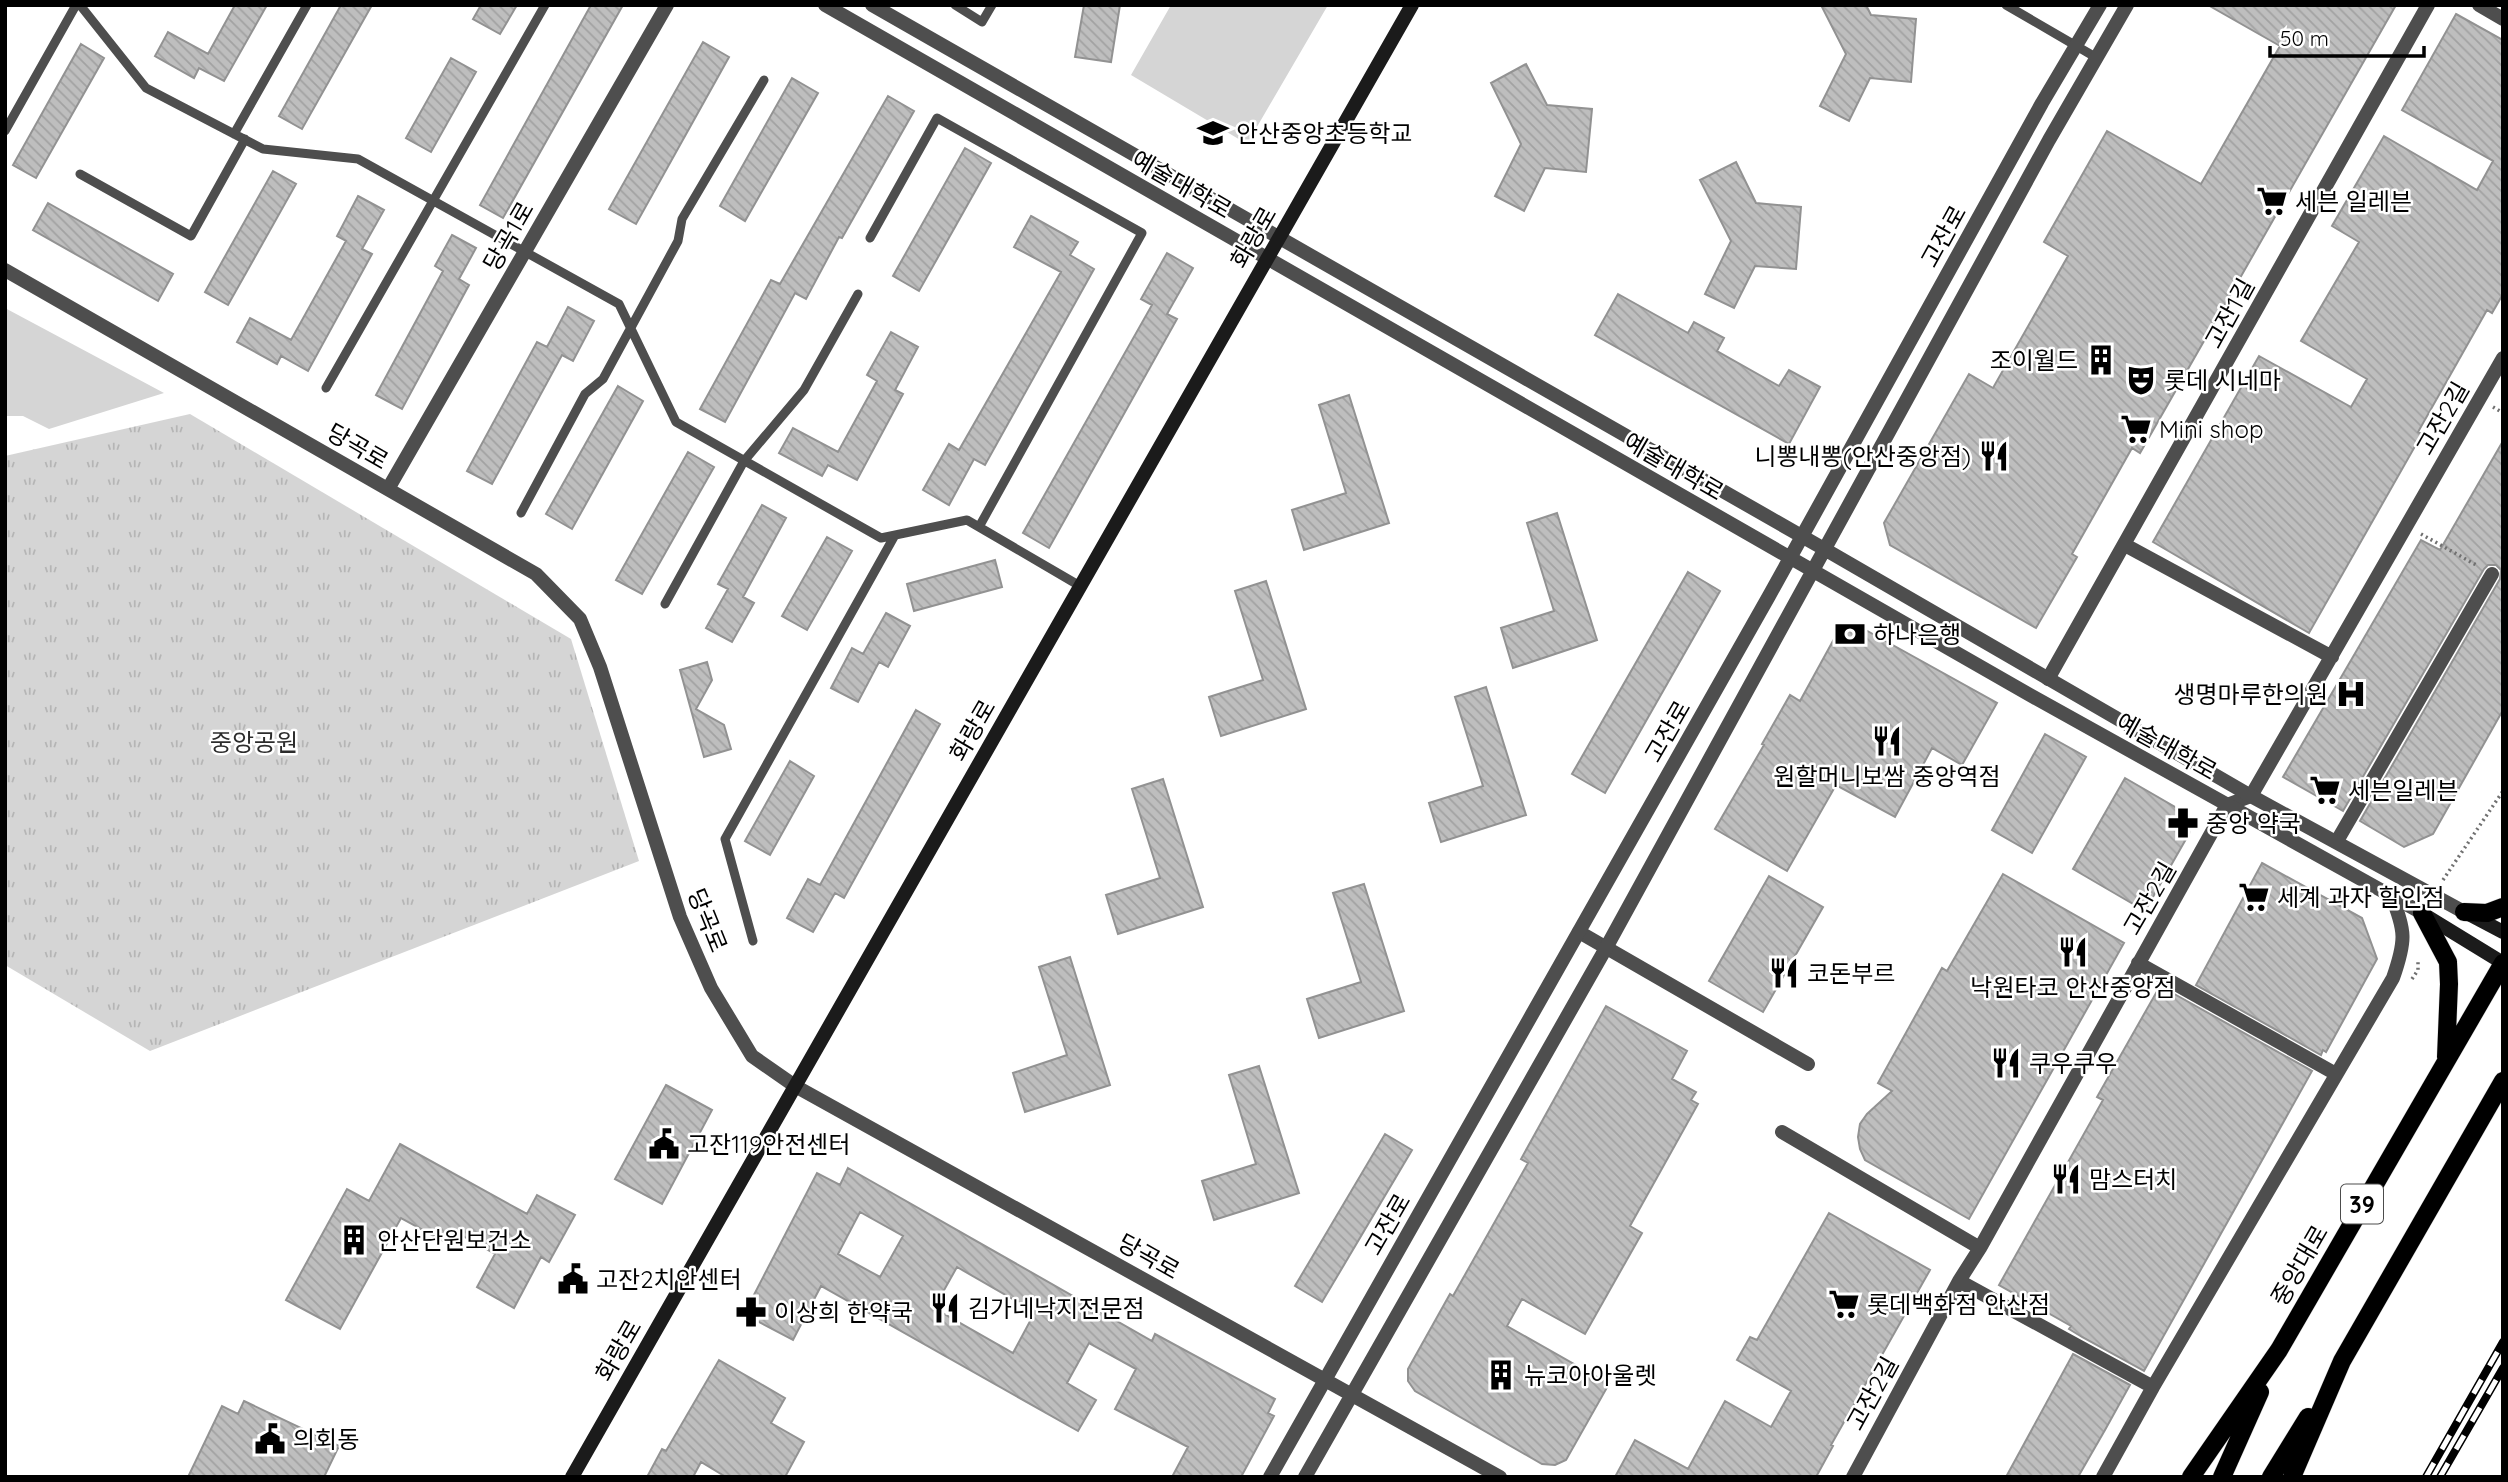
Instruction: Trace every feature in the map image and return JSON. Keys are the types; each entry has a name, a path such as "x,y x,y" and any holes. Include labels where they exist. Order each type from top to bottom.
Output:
{"main road":[{"name":"화랑로","path":"572,1477 1412,5"},
{"path":"2465,912 2487,913 2503,907"},
{"name":"예술대학로","path":"2465,912 2503,932"},
{"name":"예술대학로","path":"2422,913 2503,963"},
{"path":"2422,913 2448,962 2446,1059"},
{"name":"중앙대로","path":"2192,1477 2279,1350 2503,963"},
{"name":"39","path":"2271,1477 2342,1361 2503,1081"},
{"path":"2478,1123 2503,1105"},
{"name":"39","path":"2222,1477 2279,1350"},
{"path":"2292,1477 2342,1361"}],"street":[{"name":"당곡1로","path":"388,489 667,5"},
{"name":"예술대학로","path":"825,5 1791,558 2422,913"},
{"name":"예술대학로","path":"872,5 1802,536 2251,796 2465,912"},
{"name":"고잔로","path":"1270,1477 1791,558 2042,103 2100,5"},
{"name":"고잔로","path":"1305,1477 1606,948 2043,152 2127,5"},
{"name":"고잔1길","path":"2048,679 2428,5"},
{"path":"2479,5 2503,19"},
{"name":"당곡로","path":"5,270 536,574 580,619 600,667 680,916 711,988 752,1056 795,1086 1500,1477"},
{"name":"고잔2길","path":"2251,796 2503,358"},
{"path":"2125,545 2332,657"},
{"path":"2337,841 2492,574"},
{"path":"2227,805 2251,796"},
{"name":"고잔2길","path":"1853,1477 1959,1282 2227,805"},
{"path":"2103,1477 2393,978 2404,942 2399,914 2391,895"},
{"path":"1579,932 1808,1064"},
{"path":"2138,963 2336,1074"},
{"path":"1782,1132 1980,1248"},
{"path":"1959,1282 2153,1387"}],"lane":[{"path":"5,131 78,5 146,88 264,149 358,159 620,304 676,422 881,538 967,520 1080,586"},
{"path":"234,134 307,5"},
{"path":"327,388 545,5"},
{"path":"955,5 982,22 992,5"},
{"path":"2006,5 2097,58"},
{"path":"521,513 585,394 603,379 678,241 682,219 764,80"},
{"path":"870,239 937,118 1142,233 979,527"},
{"path":"80,174 191,236 245,139"},
{"path":"665,604 744,461 804,390 858,294"},
{"path":"753,941 725,839 895,535"}],"path":[{"path":"2407,526 2492,574"},
{"path":"2433,897 2503,791"}],"green space":[{"path":"1171,5 1328,5 1247,144 1131,75"},
{"path":"5,308 164,393 49,429 23,416 5,416"},
{"name":"중앙공원","path":"190,414 571,639 639,861 150,1051 5,965 5,456"}],"building":[{"path":"235,5 267,5 224,81 199,68 194,78 155,56 168,32 208,54"},
{"path":"341,5 372,5 302,129 279,116"},
{"path":"481,5 517,5 500,34 473,19"},
{"path":"591,5 623,5 503,218 480,205"},
{"path":"1084,5 1120,5 1111,62 1075,57"},
{"path":"1821,5 1866,5 1871,15 1916,19 1911,82 1870,78 1849,121 1820,106 1846,54"},
{"path":"2208,5 2396,5 2140,453 2132,448 2072,554 2077,557 2036,628 1890,545 1884,523 1969,374 1993,388 2068,256 2044,242 2107,131 2201,184 2280,46"},
{"path":"2456,14 2503,40 2503,294 2492,313 2487,310 2418,432 2422,434 2309,633 2153,542 2259,356 2351,407 2367,379 2301,341 2359,242 2332,226 2384,136 2477,190 2493,161 2402,110"},
{"path":"703,42 729,57 636,224 609,209"},
{"path":"81,44 104,58 36,178 13,165"},
{"path":"451,58 476,72 431,152 406,138"},
{"path":"1526,64 1547,105 1592,109 1586,172 1545,168 1524,211 1495,196 1521,144 1491,83"},
{"path":"792,78 818,93 745,221 720,206"},
{"path":"888,96 914,111 842,238 839,237 806,299 795,293 725,422 700,409 771,280 780,284"},
{"path":"965,148 991,163 919,291 893,276"},
{"path":"1736,162 1756,203 1801,207 1796,269 1755,266 1734,308 1705,294 1731,241 1700,180"},
{"path":"273,171 296,184 228,305 205,292"},
{"path":"358,196 384,210 362,249 372,254 308,371 281,356 277,364 237,342 250,318 291,340 346,241 337,236"},
{"path":"48,203 173,274 158,301 33,230"},
{"path":"1031,216 1078,242 1070,255 1094,269 985,465 974,459 949,505 923,490 949,444 959,450 1061,272 1014,247"},
{"path":"452,235 476,248 459,279 469,285 402,409 376,395 443,271 435,266"},
{"path":"1167,253 1193,268 1167,314 1177,319 1049,548 1023,533 1152,305 1141,299"},
{"path":"1618,294 1688,333 1694,322 1724,338 1717,351 1779,386 1789,370 1820,387 1789,444 1595,335"},
{"path":"568,307 594,321 573,361 562,355 492,484 467,471 537,342 547,347"},
{"path":"891,332 918,347 895,390 903,394 857,480 828,465 822,476 779,453 793,428 838,452 877,381 867,375"},
{"path":"618,386 643,401 572,529 546,514"},
{"path":"1349,395 1389,523 1304,550 1292,510 1346,493 1319,405"},
{"path":"2503,441 2503,710 2433,834 2404,847 2360,821 2500,579 2501,570 2496,565 2488,565 2484,569 2343,811 2283,777 2421,540 2440,550"},
{"path":"688,452 714,467 642,594 616,580"},
{"path":"762,505 786,518 743,597 754,603 732,642 706,628 728,589 718,584"},
{"path":"1557,513 1597,640 1513,668 1501,628 1554,611 1527,523"},
{"path":"827,537 852,551 807,630 782,616"},
{"path":"995,560 1002,587 914,611 907,584"},
{"path":"1688,572 1720,591 1605,793 1572,774"},
{"path":"1266,581 1306,709 1221,736 1209,697 1263,680 1235,591"},
{"path":"886,613 910,626 888,667 879,662 858,702 831,688 852,648 863,654"},
{"path":"1853,623 1997,703 1962,765 1932,748 1895,817 1836,785 1787,871 1715,829 1790,695 1800,701 1840,628"},
{"path":"707,662 712,680 696,709 724,725 731,749 704,757 680,670"},
{"path":"1486,687 1526,815 1441,842 1429,803 1483,786 1455,697"},
{"path":"916,710 940,724 844,898 835,893 813,932 787,918 808,879 820,885"},
{"path":"2045,734 2086,757 2032,853 1992,830"},
{"path":"790,761 814,776 770,855 745,841"},
{"path":"2125,778 2187,814 2190,832 2145,911 2073,869"},
{"path":"1163,779 1203,907 1118,934 1106,895 1160,878 1132,789"},
{"path":"2262,863 2362,918 2377,959 2326,1052 2323,1050 2321,1055 2196,985"},
{"path":"2003,874 2124,943 1969,1219 1865,1160 1858,1137 1860,1124 1867,1114 1892,1091 1878,1083 1942,968 1947,971"},
{"path":"1769,876 1823,907 1763,1012 1709,981"},
{"path":"1364,884 1404,1011 1319,1038 1307,999 1361,982 1333,893"},
{"path":"1070,957 1110,1085 1025,1112 1013,1073 1067,1055 1039,967"},
{"path":"2160,986 2312,1071 2144,1371 2082,1337 2069,1329 2071,1326 1999,1285 2103,1100 2097,1097"},
{"path":"1606,1006 1687,1051 1672,1079 1696,1092 1691,1100 1698,1104 1630,1226 1642,1233 1585,1334 1522,1299 1507,1326 1609,1384 1566,1460 1555,1465 1542,1464 1415,1391 1408,1381 1408,1369 1450,1294 1453,1296 1528,1163 1521,1159"},
{"path":"1259,1066 1299,1193 1214,1220 1202,1181 1256,1164 1229,1075"},
{"name":"고잔119안전센터","path":"666,1085 712,1110 662,1204 615,1179"},
{"path":"1385,1134 1412,1150 1322,1302 1295,1286"},
{"name":"안산단원보건소","path":"400,1144 527,1214 537,1195 575,1215 549,1262 541,1257 514,1308 477,1287 495,1254 461,1235 454,1247 401,1218 340,1329 286,1300 347,1189 369,1201"},
{"path":"848,1168 1152,1341 1155,1334 1275,1399 1268,1413 1274,1416 1241,1477 1172,1477 1188,1447 1115,1409 1136,1369 1089,1343 1067,1383 1096,1400 1078,1431 821,1286 793,1340 744,1314 817,1173 840,1185","holes":["860,1212 903,1236 880,1277 838,1254","957,1267 1035,1312 1013,1353 934,1308"]},
{"name":"롯데백화점 안산점","path":"1829,1213 1930,1270 1831,1445 1833,1446 1816,1477 1615,1477 1635,1440 1688,1469 1725,1401 1771,1427 1791,1391 1737,1360 1750,1337 1757,1340"},
{"path":"2073,1354 2130,1385 2078,1477 2006,1477"},
{"path":"719,1360 785,1398 771,1423 804,1442 785,1477 726,1477 701,1462 693,1477 647,1477 662,1449 666,1451"},
{"name":"의회동","path":"244,1401 339,1446 324,1477 188,1477 222,1406 238,1414"}],"railway":[{"path":"2426,1477 2503,1342"},
{"path":"2440,1477 2503,1368"}],"place":[{"name":"안산중앙초등학교","path":"1213,133"},
{"name":"세븐 일레븐","path":"2272,201"},
{"name":"조이월드","path":"2101,360"},
{"name":"롯데 시네마","path":"2141,380"},
{"name":"Mini shop","path":"2136,429"},
{"name":"니뽕내뽕(안산중앙점)","path":"1994,456"},
{"name":"하나은행","path":"1850,634"},
{"name":"생명마루한의원","path":"2351,694"},
{"name":"원할머니보쌈 중앙역점","path":"1887,741"},
{"name":"세븐일레븐","path":"2325,790"},
{"name":"중앙 약국","path":"2183,823"},
{"name":"세계 과자 할인점","path":"2254,897"},
{"name":"낙원타코 안산중앙점","path":"2073,952"},
{"name":"코돈부르","path":"1784,973"},
{"name":"쿠우쿠우","path":"2006,1063"},
{"name":"고잔119안전센터","path":"664,1144"},
{"name":"맘스터치","path":"2066,1179"},
{"name":"안산단원보건소","path":"354,1240"},
{"name":"고잔2치안센터","path":"573,1279"},
{"name":"롯데백화점 안산점","path":"1844,1304"},
{"name":"김가네낙지전문점","path":"945,1308"},
{"name":"이상희 한약국","path":"751,1312"},
{"name":"뉴코아아울렛","path":"1501,1375"},
{"name":"의회동","path":"270,1439"}]}
